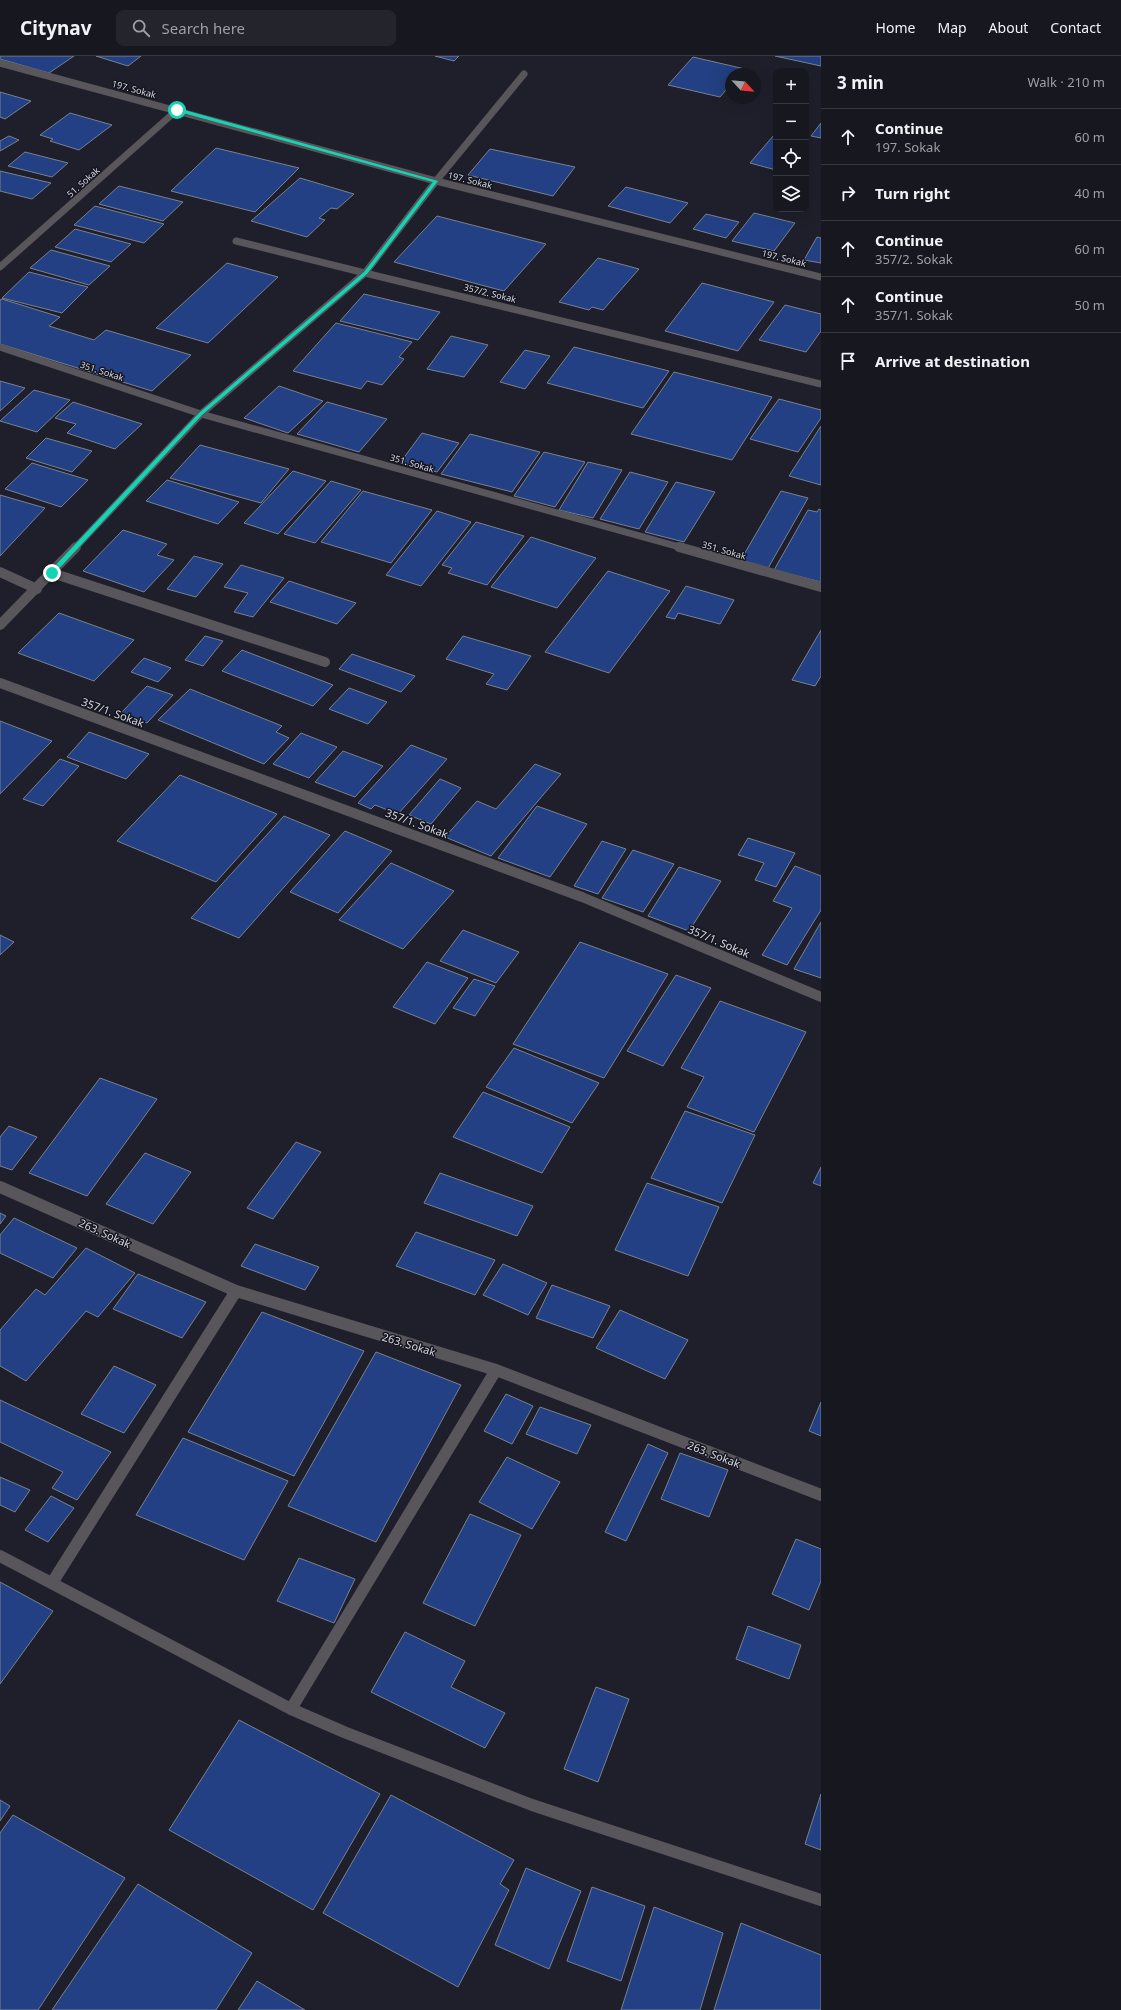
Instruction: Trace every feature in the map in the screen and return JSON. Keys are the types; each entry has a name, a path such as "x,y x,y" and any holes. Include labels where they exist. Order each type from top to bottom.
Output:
{"street":[{"name":"197. Sokak","path":"0,63 436,181 821,277"},
{"path":"0,625 37,589 201,414 365,273 436,181 524,74"},
{"name":"51. Sokak","path":"0,267 177,110"},
{"name":"357/2. Sokak","path":"236,241 821,384"},
{"name":"351. Sokak","path":"0,347 201,414 821,587"},
{"path":"0,572 37,589"},
{"path":"52,573 325,662"},
{"name":"357/1. Sokak","path":"0,683 582,897 821,997"},
{"name":"263. Sokak","path":"0,1187 236,1291 496,1370 821,1495"},
{"path":"52,1583 236,1291"},
{"path":"291,1709 496,1370"},
{"path":"0,1556 291,1709 344,1732 532,1805 821,1900"}],"building":[{"path":"0,56 74,56 49,73 0,59"},
{"path":"96,56 141,56 128,66"},
{"path":"435,56 459,56 454,61"},
{"path":"775,56 821,56 821,66"},
{"path":"693,57 741,68 725,68 725,91 720,97 668,85"},
{"path":"0,92 31,101 5,119 0,117"},
{"path":"70,113 112,125 79,150 50,141 53,139 40,135"},
{"path":"821,123 821,138 811,136"},
{"path":"9,136 19,140 0,151 0,141"},
{"path":"773,136 773,169 750,163"},
{"path":"216,148 299,168 255,212 171,191"},
{"path":"490,149 575,167 553,196 468,175"},
{"path":"25,152 68,163 52,177 8,166"},
{"path":"0,171 51,183 32,199 0,191"},
{"path":"300,178 354,194 337,209 331,208 319,218 325,220 307,237 251,221"},
{"path":"119,186 183,202 163,221 99,204"},
{"path":"626,187 688,203 670,223 608,206"},
{"path":"95,206 164,224 144,243 74,225"},
{"path":"754,213 795,223 774,251 732,241"},
{"path":"706,214 739,222 726,238 693,229"},
{"path":"437,216 546,244 504,291 394,262"},
{"path":"75,229 131,244 111,262 55,247"},
{"path":"817,237 821,238 821,263 804,260"},
{"path":"51,250 110,266 89,285 30,268"},
{"path":"598,258 639,269 603,310 592,307 589,310 559,302"},
{"path":"227,263 278,277 208,343 156,328"},
{"path":"29,272 88,287 62,313 2,298"},
{"path":"702,283 774,302 738,351 665,331"},
{"path":"364,294 440,312 418,340 340,321"},
{"path":"2,299 60,317 49,326 94,340 106,330 191,355 152,391 0,344 0,300"},
{"path":"785,305 821,314 821,331 806,352 759,340"},
{"path":"336,323 412,342 399,357 404,359 382,385 367,381 361,389 293,371"},
{"path":"451,336 488,345 464,377 427,369"},
{"path":"574,347 669,371 643,408 547,383"},
{"path":"525,350 550,356 525,389 500,382"},
{"path":"674,372 772,397 732,460 631,434"},
{"path":"0,381 25,388 0,411"},
{"path":"279,386 323,401 288,433 244,418"},
{"path":"34,390 70,400 37,432 0,421"},
{"path":"779,399 821,410 821,418 798,452 750,439"},
{"path":"73,402 142,424 115,449 67,433 76,424 55,418"},
{"path":"327,402 387,419 359,452 297,434"},
{"path":"821,426 821,485 789,476"},
{"path":"422,433 459,443 437,472 400,463"},
{"path":"470,434 540,452 512,492 441,474"},
{"path":"46,438 92,451 72,472 26,458"},
{"path":"200,445 289,469 261,503 170,478"},
{"path":"544,452 585,462 555,507 514,496"},
{"path":"588,462 622,470 593,518 559,510"},
{"path":"32,463 88,480 61,507 5,489"},
{"path":"293,471 326,481 278,534 244,523"},
{"path":"630,472 668,482 639,529 600,519"},
{"path":"167,480 239,502 218,524 146,501"},
{"path":"331,481 361,490 315,543 284,534"},
{"path":"676,482 715,492 684,542 645,532"},
{"path":"363,491 432,510 391,563 321,542"},
{"path":"781,491 808,498 767,570 739,563"},
{"path":"0,495 45,508 0,556"},
{"path":"819,509 821,510 821,582 774,570 808,510 817,512"},
{"path":"437,511 471,522 421,586 386,575"},
{"path":"476,522 524,536 487,585 448,573 452,568 442,565"},
{"path":"123,530 167,544 157,555 174,560 144,592 83,571"},
{"path":"531,537 596,558 557,608 491,587"},
{"path":"194,556 223,564 196,597 167,589"},
{"path":"241,565 284,578 253,617 234,612 248,593 224,587"},
{"path":"608,571 670,591 609,673 545,652"},
{"path":"289,581 356,603 337,624 270,602"},
{"path":"686,586 734,600 720,624 678,613 675,619 666,617"},
{"path":"59,613 134,640 94,681 18,653"},
{"path":"821,630 821,676 815,686 792,680"},
{"path":"205,636 223,641 203,666 185,660"},
{"path":"463,636 531,656 507,690 486,684 494,674 446,659"},
{"path":"242,650 333,685 313,706 222,671"},
{"path":"352,654 415,676 401,692 339,669"},
{"path":"144,658 171,668 158,682 131,672"},
{"path":"147,686 173,695 147,723 121,713"},
{"path":"349,688 387,702 368,724 329,709"},
{"path":"190,689 282,726 276,732 289,738 264,764 158,720"},
{"path":"0,721 52,741 0,794"},
{"path":"89,732 149,754 126,779 67,757"},
{"path":"301,733 337,747 309,778 273,764"},
{"path":"411,745 447,759 398,814 375,805 371,809 358,803"},
{"path":"343,751 383,766 355,797 315,782"},
{"path":"60,759 79,766 43,806 23,799"},
{"path":"535,764 561,774 491,856 445,837 477,801 496,809"},
{"path":"180,775 277,814 216,882 117,841"},
{"path":"440,779 461,788 431,824 409,815"},
{"path":"537,806 587,824 550,877 498,858"},
{"path":"284,816 330,835 239,938 191,918"},
{"path":"345,831 392,851 338,913 290,892"},
{"path":"748,838 795,853 776,887 755,880 764,863 738,855"},
{"path":"602,841 626,849 598,894 574,886"},
{"path":"633,850 674,864 643,912 602,898"},
{"path":"391,863 454,891 403,949 339,920"},
{"path":"795,866 821,876 821,910 787,965 762,955 792,908 773,901"},
{"path":"679,867 721,881 689,931 648,916"},
{"path":"821,922 821,978 794,969"},
{"path":"463,930 519,952 496,983 440,961"},
{"path":"0,935 14,942 0,955"},
{"path":"580,942 668,974 604,1078 513,1044"},
{"path":"427,962 468,978 435,1024 393,1007"},
{"path":"676,975 711,988 663,1066 627,1051"},
{"path":"474,979 495,986 475,1016 453,1008"},
{"path":"720,1001 806,1032 754,1132 687,1107 704,1077 681,1068"},
{"path":"514,1048 599,1083 572,1123 486,1087"},
{"path":"100,1078 157,1099 87,1196 29,1173"},
{"path":"483,1092 570,1127 542,1173 453,1137"},
{"path":"685,1111 755,1135 722,1203 651,1178"},
{"path":"9,1126 37,1137 12,1170 0,1166 0,1137"},
{"path":"296,1142 321,1152 273,1219 247,1208"},
{"path":"145,1153 191,1172 153,1224 106,1204"},
{"path":"821,1167 821,1186 813,1183"},
{"path":"440,1173 533,1206 517,1236 424,1203"},
{"path":"647,1183 719,1207 688,1276 615,1250"},
{"path":"0,1213 6,1216 0,1224"},
{"path":"14,1218 77,1248 53,1278 0,1253 0,1235"},
{"path":"416,1232 495,1260 475,1295 396,1266"},
{"path":"255,1244 319,1267 305,1290 241,1266"},
{"path":"86,1248 135,1273 98,1317 86,1311 26,1381 0,1366 0,1330 36,1289 45,1295"},
{"path":"503,1264 547,1283 528,1315 483,1295"},
{"path":"138,1274 206,1302 182,1338 113,1309"},
{"path":"552,1285 610,1306 593,1338 536,1318"},
{"path":"620,1310 688,1340 665,1379 596,1348"},
{"path":"262,1312 364,1351 294,1476 188,1432"},
{"path":"376,1352 461,1385 376,1542 288,1506"},
{"path":"114,1366 156,1385 124,1433 81,1414"},
{"path":"506,1394 533,1406 512,1444 484,1431"},
{"path":"0,1400 111,1452 77,1500 52,1488 63,1472 0,1442"},
{"path":"821,1402 821,1436 809,1431"},
{"path":"540,1407 591,1425 577,1454 526,1434"},
{"path":"183,1438 288,1481 244,1560 136,1515"},
{"path":"648,1444 668,1453 626,1541 605,1532"},
{"path":"680,1453 728,1470 709,1517 661,1499"},
{"path":"507,1457 560,1482 532,1529 479,1502"},
{"path":"0,1477 30,1490 15,1512 0,1505"},
{"path":"51,1496 74,1508 48,1542 25,1530"},
{"path":"470,1514 521,1535 475,1626 423,1603"},
{"path":"796,1539 821,1549 821,1581 809,1610 772,1594"},
{"path":"299,1558 355,1579 334,1623 277,1601"},
{"path":"0,1582 53,1611 0,1684"},
{"path":"748,1626 801,1645 789,1679 736,1659"},
{"path":"405,1632 465,1661 451,1687 505,1713 485,1748 371,1692"},
{"path":"596,1687 629,1699 598,1782 564,1769"},
{"path":"239,1720 380,1794 313,1910 169,1830"},
{"path":"821,1794 821,1850 805,1844"},
{"path":"391,1795 514,1860 500,1884 509,1890 458,1987 323,1913"},
{"path":"0,1800 10,1806 0,1821"},
{"path":"13,1815 125,1878 38,2010 0,2010 0,1833"},
{"path":"526,1868 581,1891 549,1969 495,1945"},
{"path":"138,1884 252,1953 216,2010 52,2010"},
{"path":"592,1887 645,1906 621,1981 567,1961"},
{"path":"654,1907 723,1933 700,2010 621,2010"},
{"path":"741,1923 821,1955 821,2010 714,2010"},
{"path":"257,1981 305,2010 238,2010"}],"route":[{"path":"52,573 201,414 365,273 436,181 177,110"}]}
